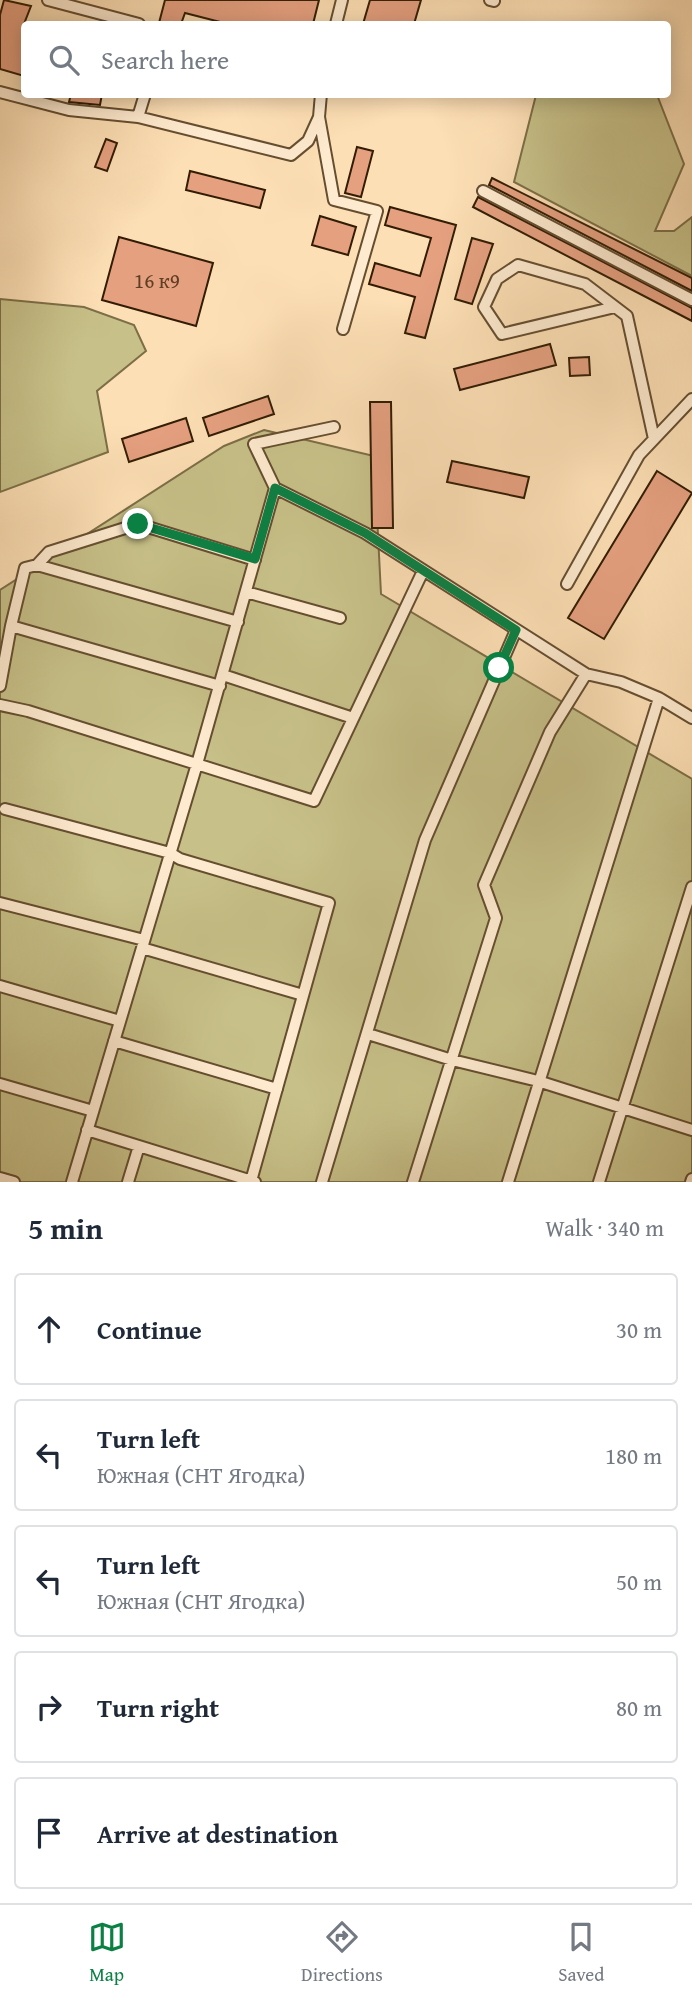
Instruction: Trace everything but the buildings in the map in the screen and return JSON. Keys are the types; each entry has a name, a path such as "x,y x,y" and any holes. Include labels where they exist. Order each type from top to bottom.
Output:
{"street":[{"path":"48,0 128,21"},
{"path":"336,21 342,0"},
{"path":"0,92 21,97"},
{"path":"23,98 69,110 138,117 291,155 308,141 319,117"},
{"path":"138,117 144,98"},
{"path":"321,98 319,117 334,200 377,211 342,329"},
{"path":"483,191 692,300"},
{"path":"615,307 502,334 484,307 497,279 517,265 585,284 627,316 654,439"},
{"path":"567,584 639,455 692,399"},
{"path":"334,427 254,444 275,488 365,533 586,674 621,682 659,698 692,718"},
{"path":"72,1182 197,764 275,488"},
{"path":"37,565 50,552 138,524 255,559"},
{"path":"0,686 10,626 25,568 37,565 238,622"},
{"path":"0,705 314,801 423,571"},
{"path":"246,592 340,618"},
{"path":"10,626 353,718"},
{"path":"322,1182 425,840 516,630"},
{"path":"413,1182 496,918 484,885 550,732 586,674"},
{"path":"508,1182 659,698"},
{"path":"5,809 170,853 180,859 328,903 253,1181 232,1179 87,1130"},
{"path":"599,1182 692,887"},
{"path":"0,903 143,944 303,995"},
{"path":"0,986 120,1021"},
{"path":"368,1034 452,1060 538,1081 692,1130"},
{"path":"114,1041 277,1089"},
{"path":"0,1084 93,1111"},
{"path":"128,1182 139,1146"},
{"path":"0,1178 15,1182"}],"shaded area":[{"path":"535,98 658,98 684,164 655,231 674,231 692,217 692,276 514,182"},
{"path":"0,299 84,307 134,325 146,351 97,391 108,452 0,492"},
{"path":"264,430 374,456 381,594 692,779 692,1182 0,1182 0,590 224,446"}],"route":[{"path":"138,524 255,559 275,488 365,533 516,630 499,668"}]}
